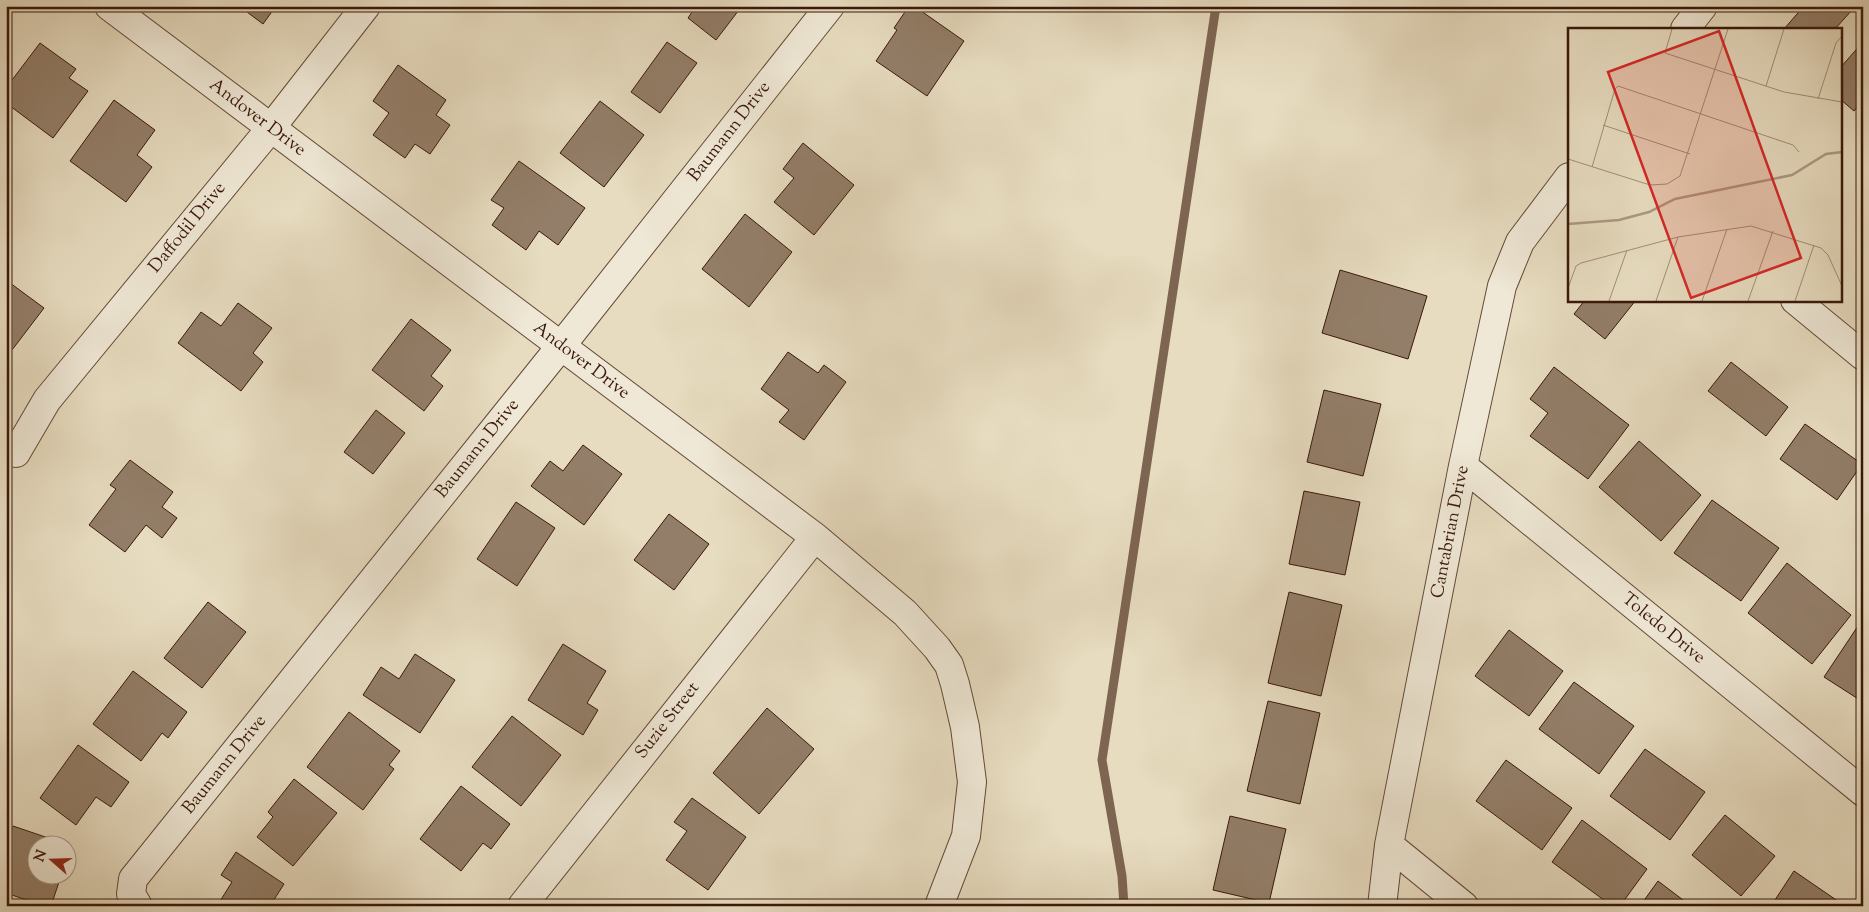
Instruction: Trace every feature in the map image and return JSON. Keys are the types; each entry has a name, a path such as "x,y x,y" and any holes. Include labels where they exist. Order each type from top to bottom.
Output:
{"street":[{"name":"Andover Drive","path":"109,6 815,537 905,613 937,648 949,665 956,684 965,727 972,782 966,836 939,906"},
{"name":"Daffodil Drive","path":"11,450 47,400 270,128 366,6"},
{"name":"Baumann Drive","path":"134,900 133,879 561,346 830,6"},
{"path":"1686,28 1703,6"},
{"name":"Cantabrian Drive","path":"1382,906 1389,845 1464,466 1502,286 1520,242 1568,178"},
{"path":"1796,301 1863,356"},
{"name":"Toledo Drive","path":"1464,466 1863,792"},
{"name":"Suzie Street","path":"522,906 815,537"},
{"path":"1389,845 1464,906"}],"building":[{"path":"239,6 276,6 263,24"},
{"path":"696,6 742,6 716,40 688,18"},
{"path":"909,6 914,6 964,41 927,96 876,61 897,30 894,28"},
{"path":"1804,6 1850,6 1853,9 1836,28 1785,28"},
{"path":"667,42 697,63 660,113 631,92"},
{"path":"1863,42 1863,100 1854,111 1842,101 1842,66"},
{"path":"40,43 76,69 69,78 88,91 53,138 6,103 6,88"},
{"path":"398,65 446,100 436,115 450,125 430,154 415,144 405,158 373,135 389,113 373,101"},
{"path":"114,100 155,130 137,155 152,167 126,202 70,161"},
{"path":"600,101 644,135 604,187 560,153"},
{"path":"803,143 854,185 814,235 774,202 794,178 783,169"},
{"path":"519,161 585,208 558,245 539,231 526,250 492,225 504,208 491,200"},
{"path":"745,214 792,252 749,307 702,269"},
{"path":"1340,270 1427,296 1408,359 1322,333"},
{"path":"6,280 44,308 12,350 6,346"},
{"path":"1584,301 1635,301 1605,339 1574,314"},
{"path":"238,303 272,328 253,353 263,362 241,391 178,343 201,312 221,326"},
{"path":"411,319 451,350 431,376 443,386 424,411 372,370"},
{"path":"788,352 818,373 824,365 846,382 804,440 779,422 789,410 761,389"},
{"path":"1731,362 1788,407 1766,436 1708,391"},
{"path":"1554,367 1629,425 1588,479 1530,436 1548,413 1530,399"},
{"path":"1324,390 1381,404 1363,476 1307,462"},
{"path":"376,410 405,433 373,474 344,452"},
{"path":"1805,424 1862,464 1837,500 1780,459"},
{"path":"1639,441 1701,495 1661,541 1599,487"},
{"path":"583,445 622,474 584,525 531,486 550,461 563,471"},
{"path":"130,460 173,492 162,507 177,518 162,538 146,525 125,552 89,525 116,489 110,485"},
{"path":"1304,491 1360,502 1345,575 1289,564"},
{"path":"1712,500 1779,548 1741,601 1674,553"},
{"path":"516,502 555,528 517,586 477,559"},
{"path":"669,514 709,544 674,590 634,560"},
{"path":"1787,563 1851,615 1812,664 1748,613"},
{"path":"1289,592 1342,605 1321,696 1268,683"},
{"path":"208,602 246,632 202,688 164,658"},
{"path":"1860,623 1863,625 1863,702 1824,677"},
{"path":"1509,630 1563,671 1529,716 1475,676"},
{"path":"563,644 606,671 587,703 598,710 583,735 528,700"},
{"path":"415,654 455,680 420,733 363,695 381,667 399,679"},
{"path":"133,671 187,712 168,738 162,733 141,761 93,724"},
{"path":"1574,682 1634,726 1599,774 1539,729"},
{"path":"1268,701 1320,713 1300,804 1247,791"},
{"path":"767,708 814,749 759,814 713,773"},
{"path":"349,712 400,751 389,765 394,769 363,810 307,767"},
{"path":"512,716 561,755 521,806 472,767"},
{"path":"78,745 129,782 111,807 96,797 76,825 40,798"},
{"path":"1645,749 1705,792 1670,840 1610,796"},
{"path":"1506,760 1572,808 1542,850 1476,801"},
{"path":"294,779 337,813 293,866 257,837 273,817 268,812"},
{"path":"461,786 510,824 491,849 483,843 461,871 420,839"},
{"path":"692,798 746,837 708,890 666,860 687,831 674,822"},
{"path":"1725,815 1775,856 1741,896 1692,855"},
{"path":"1230,816 1286,829 1269,903 1213,890"},
{"path":"1582,820 1647,869 1620,906 1612,906 1552,862"},
{"path":"13,826 37,834 28,834 28,884 58,884 51,906 44,906 6,893 6,846"},
{"path":"236,852 284,884 270,906 217,906 232,882 221,875"},
{"path":"1794,871 1845,906 1771,906"},
{"path":"1658,881 1691,906 1640,906"}],"waterway":[{"path":"1124,906 1122,876 1102,760 1216,6"}]}
